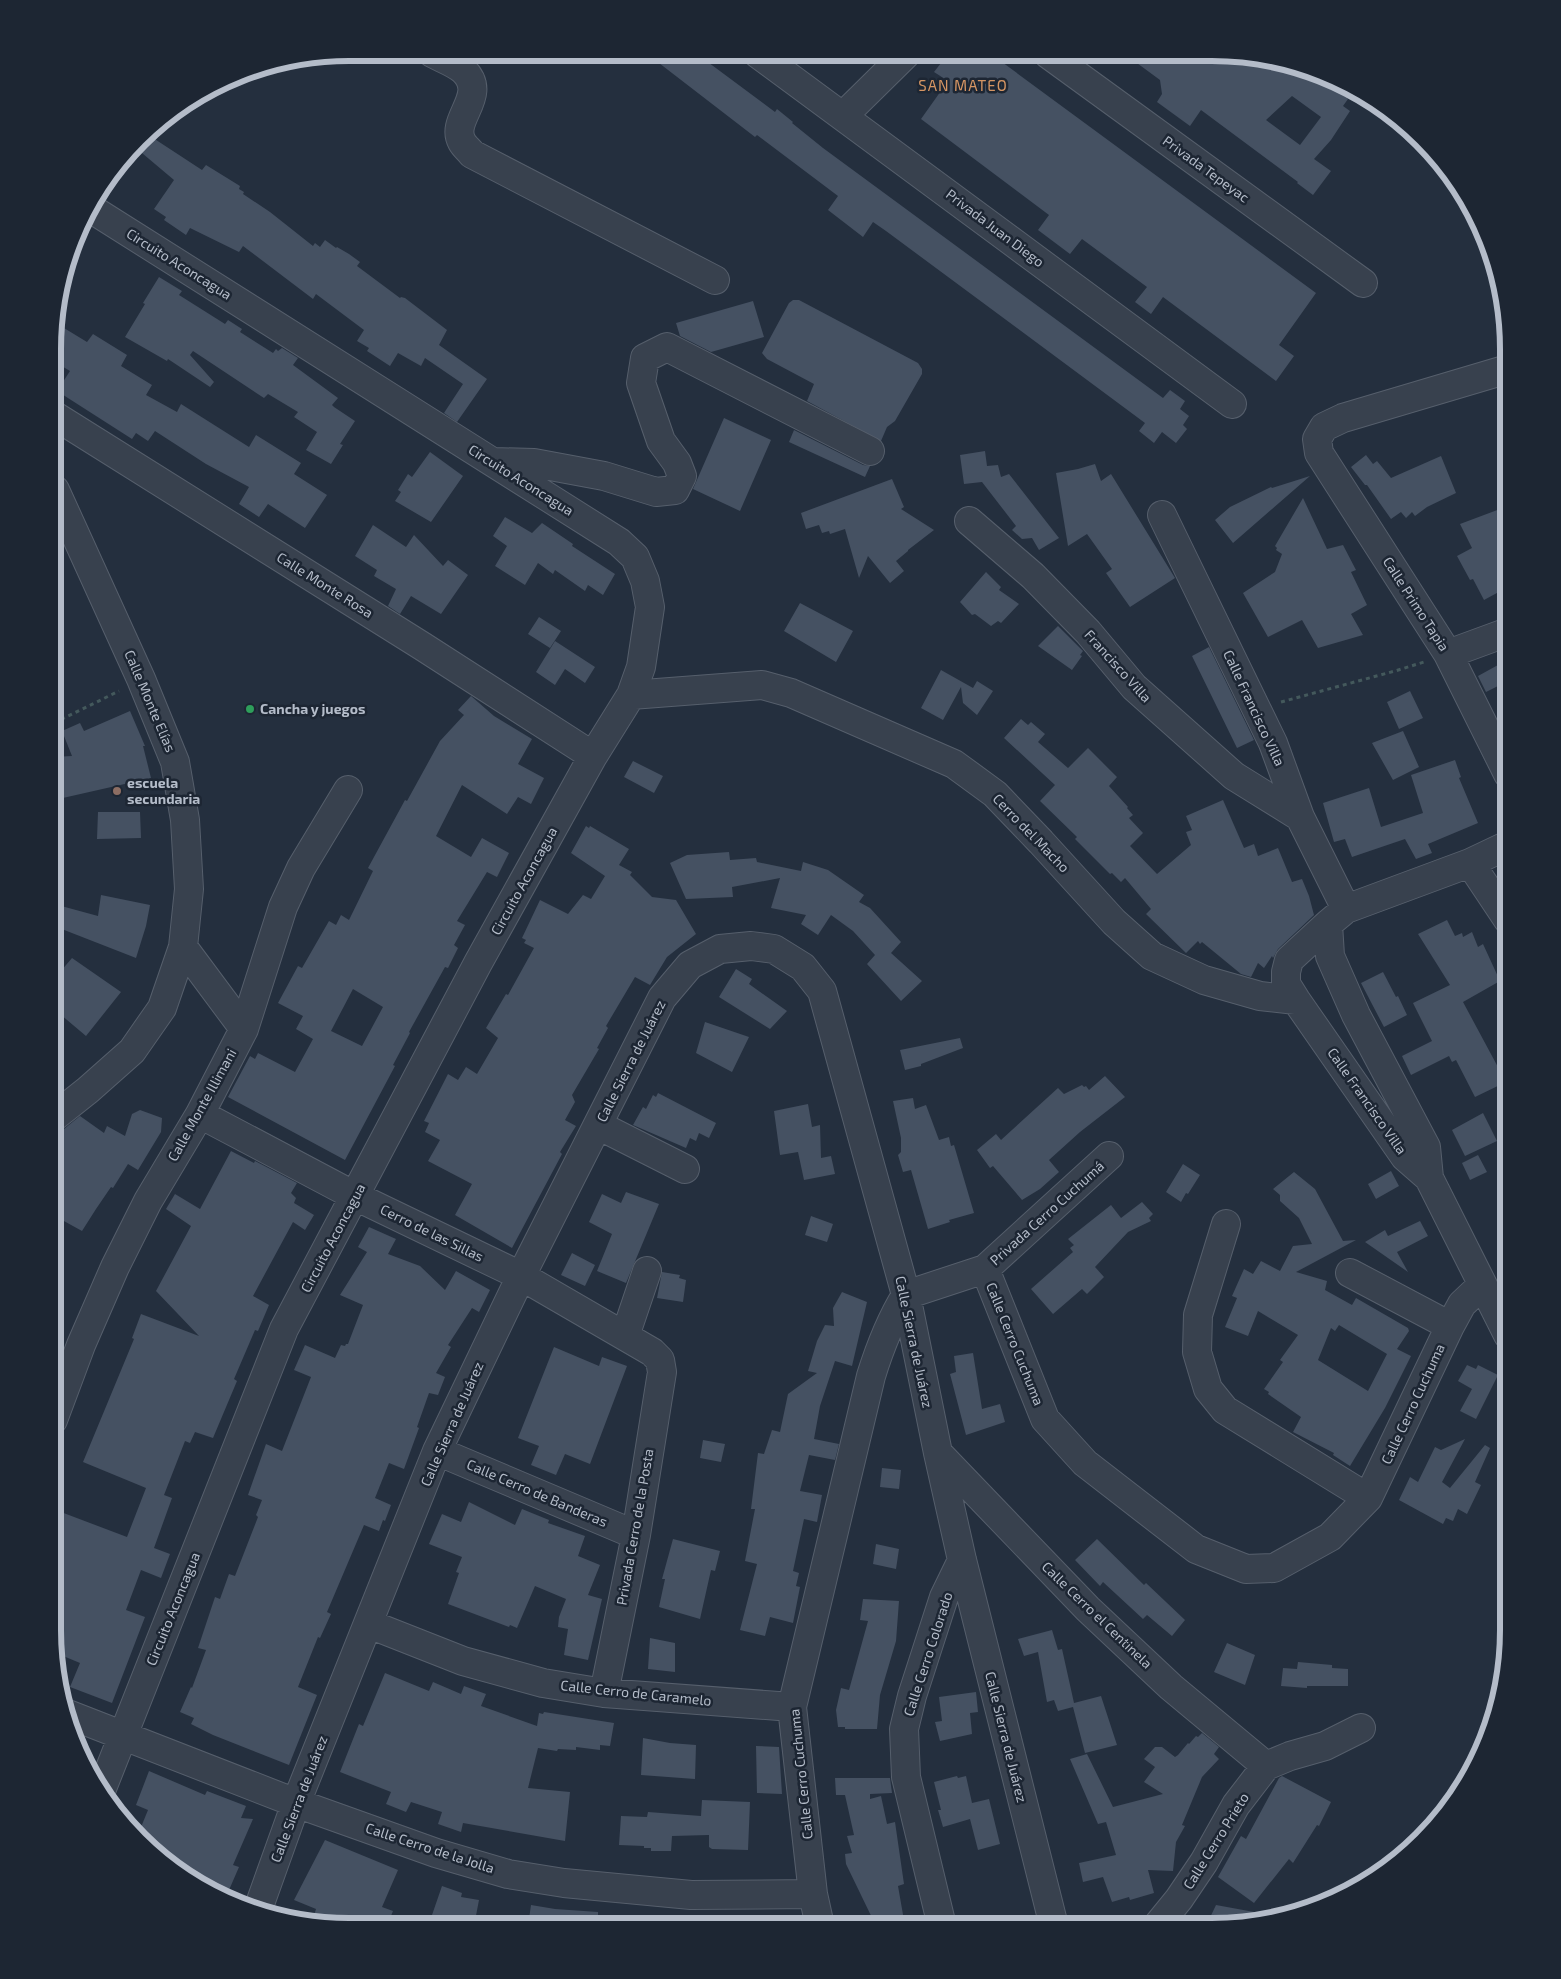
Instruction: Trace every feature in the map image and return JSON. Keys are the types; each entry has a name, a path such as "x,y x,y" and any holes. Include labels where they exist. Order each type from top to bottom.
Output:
{"street":[{"path":"447,61 463,70 472,84 471,101 459,128 462,141 472,154 715,280"},
{"name":"Privada Juan Diego","path":"768,61 1232,404"},
{"path":"843,116 899,61"},
{"name":"Privada Tepeyac","path":"1058,61 1363,283"},
{"name":"Circuito Aconcagua","path":"96,212 618,542 635,557 645,581 650,607 641,667 631,695 593,756 478,963 284,1329 105,1782"},
{"path":"492,462 534,463 604,476 656,492 675,490 682,476 680,469 678,463 661,441 640,383 645,358 667,347 870,451"},
{"name":"Calle Primo Tapia","path":"1500,371 1343,418 1324,426 1316,439 1319,453 1448,654 1500,758"},
{"name":"Calle Monte Rosa","path":"61,420 405,635 593,756"},
{"name":"Calle Monte Elías","path":"61,503 141,679 175,762 185,820 189,890 183,948 162,1008 132,1051 61,1111"},
{"name":"Calle Francisco Villa","path":"1162,515 1273,743 1337,916 1330,956 1356,1014 1426,1147 1429,1178 1500,1320"},
{"name":"Francisco Villa","path":"969,521 1033,576 1088,632 1134,687 1234,776 1300,817"},
{"path":"1448,654 1500,635"},
{"name":"Cerro del Macho","path":"631,695 762,686 791,693 954,764 995,794 1114,922 1152,956 1204,980 1260,996 1296,1000"},
{"name":"Calle Monte Illimani","path":"61,1399 114,1267 148,1201 200,1114 244,1029 283,906 301,868 348,790"},
{"path":"1337,916 1500,849"},
{"path":"1470,862 1500,908"},
{"name":"Calle Francisco Villa","path":"1337,916 1289,960 1286,984 1405,1157 1429,1178"},
{"name":"Calle Sierra de Juárez","path":"260,1903 296,1804 437,1450 521,1276 662,998 690,965 720,949 751,946 774,949 803,967 822,990 906,1295 962,1560 1052,1918"},
{"path":"183,948 244,1029"},
{"name":"Cerro de las Sillas","path":"200,1114 355,1196 521,1276 626,1336 652,1352 660,1360"},
{"path":"598,1125 685,1169"},
{"name":"Privada Cerro Cuchumá","path":"985,1269 1108,1156"},
{"path":"1226,1224 1198,1315 1197,1352 1208,1389 1225,1410 1368,1498"},
{"name":"Calle Cerro Cuchuma","path":"818,1918 813,1894 792,1707 871,1376 881,1343 906,1295 985,1269 1045,1419 1085,1463 1196,1549 1246,1569 1274,1568 1330,1537 1368,1498 1450,1326 1462,1304 1482,1285"},
{"path":"626,1336 647,1271"},
{"path":"1350,1273 1450,1326"},
{"name":"Privada Cerro de la Posta","path":"604,1693 636,1535 662,1372 660,1360"},
{"name":"Calle Cerro de Banderas","path":"437,1450 636,1535"},
{"name":"Calle Cerro el Centinela","path":"938,1453 1088,1609 1171,1687 1266,1766"},
{"name":"Calle Cerro Colorado","path":"940,1918 906,1777 904,1729 912,1696 944,1597 962,1560"},
{"name":"Calle Cerro de Caramelo","path":"369,1624 463,1661 543,1683 604,1693 792,1707"},
{"name":"Calle Cerro de la Jolla","path":"75,1717 296,1804 436,1852 508,1874 564,1883 691,1895 813,1894"},
{"name":"Calle Cerro Prieto","path":"1164,1918 1204,1862 1236,1805 1266,1766 1290,1756 1325,1746 1361,1728"}],"path":[{"path":"1256,709 1395,671 1448,654"},
{"path":"61,719 141,679"}],"building":[{"path":"656,61 706,61 775,112 777,109 823,148 1163,398 1170,390 1185,401 1180,409 1189,416 1183,425 1187,429 1176,443 1162,432 1154,443 1139,431 1145,423 886,231 873,222 863,237 828,210 838,196 757,135 755,137"},
{"path":"943,61 1001,61 1316,293 1279,345 1294,356 1276,381 1163,297 1151,314 1135,302 1147,287 1082,239 1070,254 1038,230 1049,215 921,119 948,81 934,72"},
{"path":"1134,61 1231,62 1287,71 1333,88 1348,99 1343,106 1350,111 1331,140 1314,159 1331,171 1313,195 1201,110 1190,126 1157,102 1162,94 1160,80","holes":["1292,96 1321,117 1300,145 1266,120"]},
{"path":"154,138 202,170 206,165 240,186 239,189 244,192 243,194 270,212 313,246 315,243 320,247 325,240 349,254 360,262 357,266 400,298 405,298 447,330 439,345 487,379 457,422 444,413 463,384 425,358 421,366 398,353 390,366 367,351 369,348 357,341 364,330 316,294 313,299 243,246 239,252 190,228 186,235 164,220 166,217 154,209 174,180 140,152"},
{"path":"159,277 182,291 179,295 225,324 228,320 242,329 240,332 273,353 276,349 278,351 282,348 298,358 293,365 338,398 332,405 355,421 340,444 343,445 331,464 306,450 317,432 294,417 298,412 268,394 264,398 193,351 190,355 214,382 210,387 168,359 167,361 125,337"},
{"path":"793,300 799,300 918,363 922,369 922,374 895,421 887,427 881,441 807,401 814,384 767,359 762,353 789,303"},
{"path":"753,301 764,337 711,352 680,336 676,323"},
{"path":"64,328 87,342 93,334 127,355 121,366 152,385 146,395 177,412 181,404 249,447 256,435 301,463 294,474 327,495 305,528 268,504 259,517 239,504 249,487 206,464 155,431 148,441 136,433 132,439 61,394 61,385 70,371 61,366 62,332"},
{"path":"724,418 771,440 740,511 693,489"},
{"path":"794,430 863,465 870,466 865,477 789,442"},
{"path":"985,451 987,466 998,465 1001,477 1009,474 1059,538 1039,550 1032,538 1022,539 1012,530 1016,526 982,482 964,484 960,455"},
{"path":"430,452 463,476 431,522 395,501 401,492 398,490 408,474 412,477"},
{"path":"1366,455 1373,464 1377,461 1391,478 1441,456 1456,493 1427,507 1415,516 1412,512 1406,518 1401,512 1391,519 1367,485 1351,467"},
{"path":"1095,464 1101,481 1111,474 1175,578 1130,607 1106,573 1112,569 1087,534 1068,546 1056,473"},
{"path":"1310,476 1233,543 1215,520 1230,507 1271,487"},
{"path":"892,479 904,507 901,509 934,530 896,561 904,571 890,583 868,556 859,578 845,529 830,534 829,531 822,533 819,525 806,529 801,513"},
{"path":"1303,498 1327,549 1343,545 1356,570 1351,572 1367,605 1351,614 1363,635 1318,648 1302,620 1268,637 1243,593 1275,572 1282,554 1276,550 1275,546"},
{"path":"1500,509 1500,591 1484,600 1473,579 1470,580 1457,556 1472,548 1460,524"},
{"path":"505,517 532,533 542,523 573,544 572,546 615,574 603,595 588,585 585,591 555,570 553,574 538,563 525,585 495,566 507,546 493,536"},
{"path":"373,525 406,547 414,535 443,566 448,560 468,575 441,614 411,596 400,614 388,606 396,589 374,576 377,570 355,556"},
{"path":"986,572 1001,587 999,590 1019,604 1001,623 998,621 991,626 975,614 972,615 960,602"},
{"path":"800,603 853,631 836,662 784,631"},
{"path":"539,617 561,631 550,648 528,634"},
{"path":"1058,626 1083,651 1080,655 1082,656 1072,670 1038,646"},
{"path":"555,641 595,667 585,683 565,669 555,685 536,672"},
{"path":"1209,647 1254,740 1237,748 1192,656"},
{"path":"1498,665 1500,669 1500,685 1486,692 1478,676"},
{"path":"941,670 973,688 977,681 993,691 977,715 963,703 961,687 943,720 921,708"},
{"path":"1410,691 1423,718 1399,729 1387,702"},
{"path":"471,696 494,716 532,739 518,764 544,778 531,804 518,797 507,814 462,785 436,836 471,857 482,838 509,853 497,877 487,872 457,921 465,925 454,945 458,948 448,968 445,967 409,1032 393,1065 395,1066 345,1160 228,1097 250,1056 255,1059 258,1053 295,1072 313,1039 296,1029 303,1016 278,1003 298,966 302,968 329,921 336,925 341,915 349,920 373,871 368,868 405,800 407,801 440,741 464,715 458,710","holes":["353,989 383,1007 362,1046 331,1031"]},
{"path":"130,711 145,746 143,746 151,778 61,798 61,757 72,756 62,731 80,723 84,731"},
{"path":"1021,719 1028,725 1031,722 1045,734 1038,742 1068,768 1088,748 1117,777 1109,786 1128,807 1133,815 1129,818 1143,833 1130,846 1157,874 1191,845 1186,832 1192,830 1186,816 1223,800 1244,848 1254,844 1258,856 1278,848 1292,882 1302,879 1314,915 1278,949 1264,968 1258,963 1251,977 1241,974 1202,942 1200,944 1198,941 1186,953 1146,914 1151,909 1125,878 1121,882 1112,873 1110,874 1075,839 1077,837 1040,801 1055,785 1004,738"},
{"path":"1403,731 1419,767 1393,780 1372,743"},
{"path":"1455,760 1461,777 1459,778 1478,823 1428,844 1432,853 1416,859 1405,839 1352,857 1345,839 1334,842 1323,803 1369,788 1381,827 1423,813 1411,775"},
{"path":"633,761 663,776 654,793 624,777"},
{"path":"98,812 140,812 141,838 97,839"},
{"path":"586,826 589,828 590,826 629,849 619,865 632,872 630,875 652,897 676,900 696,934 667,957 650,985 635,977 606,1026 608,1028 597,1048 599,1049 572,1095 575,1102 565,1120 576,1126 560,1152 562,1154 512,1248 455,1215 472,1184 428,1161 440,1140 425,1132 429,1123 424,1121 448,1074 458,1080 466,1067 477,1074 498,1038 486,1028 506,994 508,995 534,948 524,943 526,940 522,938 540,900 568,914 583,895 591,899 605,876 571,853"},
{"path":"729,852 730,860 756,858 757,862 801,871 803,862 828,870 864,895 859,902 870,908 901,942 891,953 922,981 901,1001 867,964 875,955 853,931 831,915 818,935 801,924 806,915 771,908 780,878 732,887 733,897 686,899 670,863 687,855"},
{"path":"101,895 150,905 136,958 61,929 61,906 98,916"},
{"path":"1447,920 1455,936 1462,933 1463,937 1472,932 1478,947 1483,944 1500,981 1463,1002 1500,1071 1500,1085 1475,1097 1456,1060 1452,1062 1449,1056 1411,1075 1402,1056 1432,1041 1413,1003 1450,985 1418,934"},
{"path":"72,958 121,992 86,1036 61,1015 61,971"},
{"path":"736,969 752,979 749,984 787,1011 770,1029 719,997"},
{"path":"1383,972 1407,1015 1384,1027 1361,983"},
{"path":"705,1022 749,1037 732,1072 696,1053"},
{"path":"960,1038 963,1048 921,1064 921,1066 905,1070 900,1050"},
{"path":"1105,1076 1125,1097 1080,1132 1049,1160 1059,1172 1040,1189 1022,1200 993,1166 990,1168 977,1150 996,1134 1001,1140 1058,1088 1064,1094 1082,1085 1086,1086 1089,1090"},
{"path":"658,1093 716,1123 709,1138 699,1133 696,1141 690,1138 686,1148 633,1125 643,1107 646,1109 653,1095 656,1097"},
{"path":"913,1098 915,1109 926,1105 939,1140 949,1137 951,1146 954,1145 974,1213 949,1220 950,1222 928,1229 911,1170 903,1172 898,1155 901,1152 901,1138 893,1101"},
{"path":"808,1104 812,1127 820,1125 821,1158 831,1156 835,1174 804,1180 798,1152 780,1155 774,1111"},
{"path":"140,1110 162,1118 161,1132 138,1170 128,1164 82,1231 61,1219 61,1130 80,1116 104,1133 107,1126 125,1136 132,1114"},
{"path":"1483,1113 1497,1141 1465,1156 1452,1130"},
{"path":"231,1151 297,1183 291,1193 296,1198 294,1203 314,1215 305,1230 293,1222 253,1296 269,1305 258,1331 255,1330 234,1379 237,1381 213,1438 195,1432 190,1443 185,1441 164,1495 172,1498 154,1548 170,1554 161,1578 141,1570 126,1610 145,1617 112,1703 70,1687 80,1663 63,1656 61,1512 127,1537 146,1488 83,1462 134,1339 132,1338 141,1314 199,1336 156,1291 191,1226 166,1209 175,1194 200,1209"},
{"path":"1478,1155 1487,1172 1470,1180 1462,1163"},
{"path":"1183,1164 1200,1175 1181,1202 1166,1192"},
{"path":"1391,1171 1399,1186 1376,1199 1368,1184"},
{"path":"1294,1172 1315,1189 1343,1241 1356,1240 1296,1272 1327,1281 1325,1290 1352,1305 1356,1298 1408,1328 1409,1331 1397,1349 1411,1356 1385,1408 1350,1466 1333,1455 1334,1453 1293,1432 1301,1417 1268,1394 1269,1392 1264,1389 1283,1362 1280,1360 1298,1335 1258,1311 1248,1336 1225,1327 1237,1298 1232,1296 1244,1269 1253,1274 1261,1261 1280,1271 1293,1246 1312,1244 1299,1218 1280,1201 1280,1195 1273,1189","holes":["1339,1325 1387,1354 1368,1391 1318,1360 1331,1328 1335,1331"]},
{"path":"626,1192 659,1204 626,1283 597,1271 612,1234 589,1222 602,1194 621,1203"},
{"path":"1142,1202 1153,1214 1149,1218 1151,1221 1128,1232 1095,1267 1104,1277 1087,1294 1082,1289 1053,1314 1031,1289 1073,1252 1070,1248 1074,1245 1068,1239 1111,1205 1121,1218"},
{"path":"811,1216 833,1224 827,1242 805,1235"},
{"path":"1420,1221 1428,1236 1397,1252 1408,1272 1365,1242 1385,1230 1388,1236"},
{"path":"369,1227 396,1239 388,1254 420,1266 445,1290 456,1271 490,1290 479,1312 472,1308 448,1345 451,1347 436,1373 445,1377 438,1395 429,1393 404,1469 389,1463 375,1498 391,1505 385,1521 383,1520 379,1531 364,1525 327,1612 331,1614 320,1638 318,1637 298,1687 317,1695 289,1765 213,1735 191,1724 194,1718 180,1712 192,1688 206,1650 198,1648 215,1597 220,1599 229,1574 235,1576 258,1517 256,1515 262,1500 248,1495 266,1444 282,1451 311,1377 294,1370 305,1345 335,1358 341,1345 345,1346 348,1344 363,1305 340,1295 367,1252 358,1247"},
{"path":"572,1253 595,1265 585,1286 561,1275"},
{"path":"662,1272 680,1275 679,1278 686,1280 683,1302 657,1298"},
{"path":"842,1292 867,1302 852,1366 835,1361 820,1406 814,1439 839,1444 835,1460 809,1455 800,1491 822,1495 817,1522 804,1519 793,1571 799,1573 796,1586 800,1587 793,1623 770,1617 765,1636 740,1630 757,1564 745,1561 755,1509 751,1509 758,1453 764,1454 772,1430 780,1432 788,1394 817,1373 808,1371 817,1341 825,1325 834,1326 833,1308"},
{"path":"554,1347 599,1366 602,1357 627,1366 590,1464 565,1454 556,1475 531,1465 539,1446 518,1438"},
{"path":"973,1353 982,1409 1000,1404 1005,1422 966,1435 950,1374 956,1372 954,1356"},
{"path":"1467,1365 1476,1369 1478,1365 1498,1375 1476,1419 1460,1411 1472,1389 1458,1381"},
{"path":"1465,1439 1442,1482 1450,1488 1485,1445 1490,1448 1475,1482 1481,1485 1467,1514 1458,1509 1453,1521 1446,1518 1443,1524 1399,1500 1410,1477 1418,1482 1435,1447 1441,1450"},
{"path":"703,1440 725,1444 721,1462 700,1458"},
{"path":"882,1468 901,1470 899,1489 880,1487"},
{"path":"469,1502 515,1525 522,1509 549,1520 548,1523 585,1536 578,1556 600,1565 588,1595 602,1599 588,1660 564,1655 568,1629 558,1627 559,1617 566,1599 535,1586 517,1628 510,1625 509,1627 448,1604 459,1573 456,1572 462,1557 429,1544 442,1514 461,1522"},
{"path":"673,1539 720,1551 715,1571 711,1570 700,1619 659,1607 665,1579 662,1579"},
{"path":"1097,1539 1144,1585 1146,1583 1185,1620 1172,1636 1147,1615 1143,1619 1103,1582 1100,1586 1075,1560"},
{"path":"876,1544 899,1549 896,1569 873,1564"},
{"path":"863,1599 899,1601 896,1641 880,1695 877,1729 845,1729 845,1727 838,1727 836,1710 841,1688 849,1690 868,1621 860,1620"},
{"path":"1052,1630 1058,1650 1062,1649 1074,1703 1101,1696 1117,1745 1085,1753 1073,1707 1058,1711 1054,1700 1047,1702 1038,1652 1024,1656 1018,1639"},
{"path":"650,1638 675,1643 675,1672 648,1669"},
{"path":"1227,1643 1255,1655 1245,1685 1214,1672"},
{"path":"1298,1662 1332,1665 1332,1668 1348,1669 1348,1686 1307,1686 1307,1688 1281,1686 1283,1668 1297,1669"},
{"path":"385,1673 429,1691 433,1682 461,1694 464,1686 486,1694 481,1706 537,1726 539,1713 543,1714 544,1712 614,1723 610,1746 600,1745 600,1750 576,1747 576,1750 558,1749 557,1751 538,1748 528,1788 570,1792 565,1841 463,1823 461,1832 438,1824 442,1812 411,1802 406,1812 386,1804 391,1792 340,1772 359,1724 363,1726"},
{"path":"976,1692 978,1712 970,1713 972,1734 940,1741 935,1722 942,1721 939,1697"},
{"path":"1202,1733 1219,1747 1214,1754 1219,1759 1202,1777 1182,1825 1185,1826 1176,1842 1173,1871 1148,1870 1154,1893 1130,1900 1129,1897 1112,1902 1103,1877 1083,1882 1079,1863 1116,1855 1106,1822 1098,1824 1070,1759 1087,1754 1113,1807 1163,1794 1144,1782 1155,1767 1144,1759 1155,1747 1162,1747 1175,1757 1188,1743"},
{"path":"643,1738 696,1745 695,1779 641,1775"},
{"path":"756,1746 779,1747 782,1794 757,1793"},
{"path":"149,1771 205,1795 207,1791 246,1806 241,1818 253,1819 233,1865 239,1867 229,1891 189,1869 159,1846 141,1828 148,1810 136,1805"},
{"path":"957,1776 958,1778 966,1776 972,1803 989,1799 1000,1844 978,1850 970,1819 943,1827 938,1810 941,1810 934,1782"},
{"path":"1282,1776 1331,1802 1319,1826 1317,1825 1293,1863 1289,1859 1254,1903 1218,1877 1241,1836 1246,1839 1279,1778"},
{"path":"835,1778 890,1778 892,1793 870,1794 870,1799 881,1796 887,1824 895,1822 904,1884 898,1886 904,1918 872,1918 846,1864 845,1854 852,1853 847,1836 854,1835 845,1795 836,1795"},
{"path":"702,1800 750,1802 748,1850 712,1849 709,1847 709,1835 672,1836 671,1851 651,1851 651,1848 644,1848 644,1846 619,1845 621,1816 647,1817 648,1812 701,1816"},
{"path":"325,1840 398,1870 382,1907 393,1911 390,1918 314,1915 316,1909 294,1900"},
{"path":"442,1886 462,1893 461,1897 479,1900 476,1918 440,1918 432,1915"},
{"path":"531,1905 598,1912 598,1918 529,1918"},
{"path":"1216,1905 1261,1913 1231,1917 1210,1918"}],"place":[{"name":"Cancha y juegos","path":"250,709"},
{"name":"escuela secundaria","path":"117,791"}],"district":[{"name":"SAN MATEO","path":"963,86"}]}
